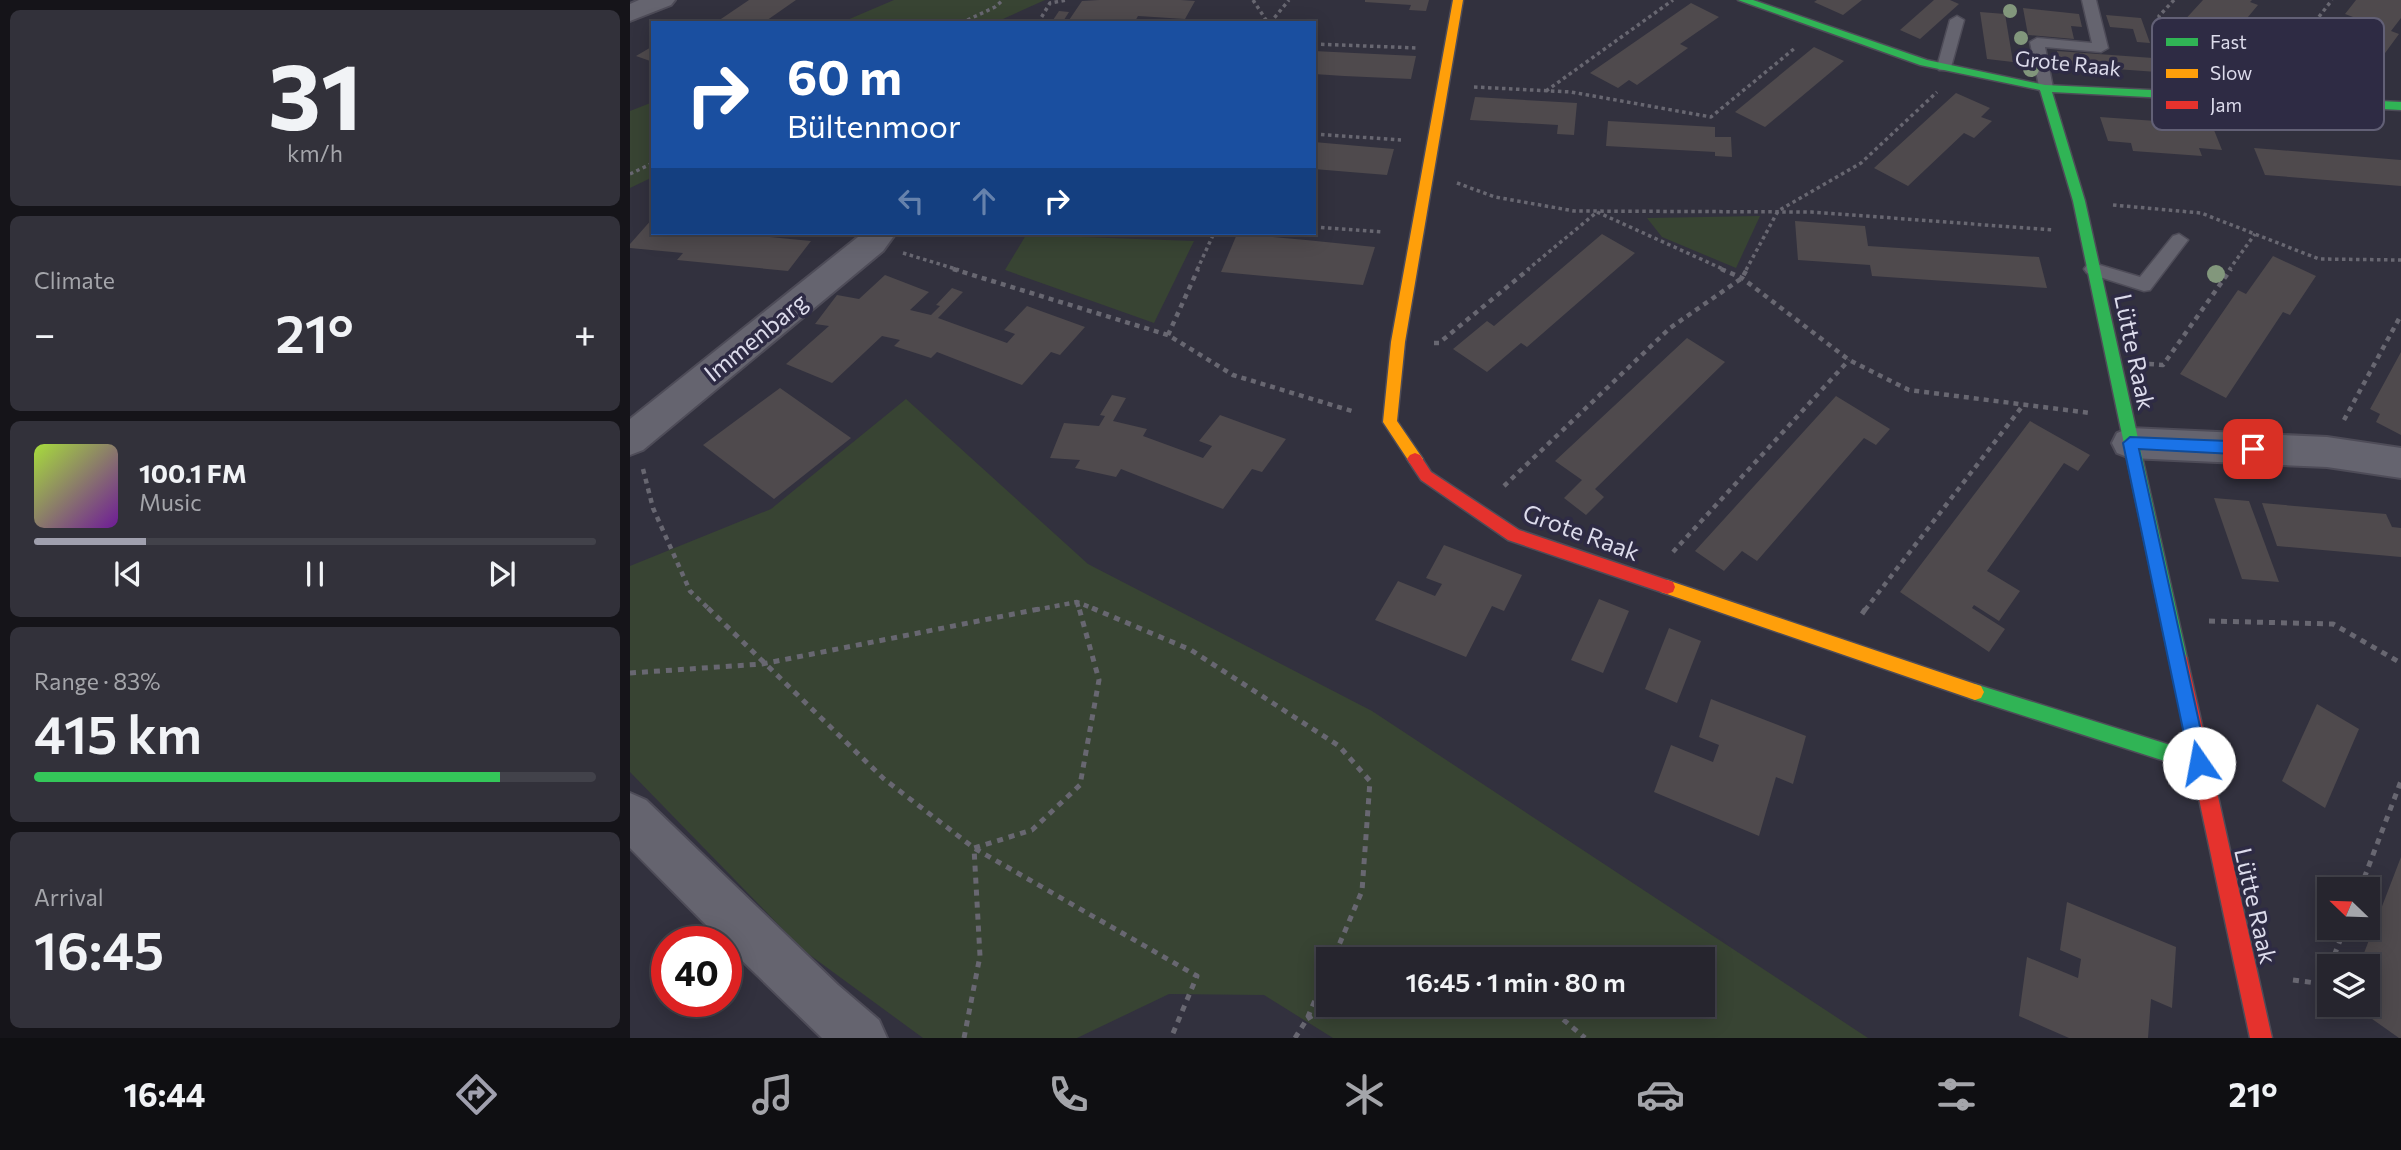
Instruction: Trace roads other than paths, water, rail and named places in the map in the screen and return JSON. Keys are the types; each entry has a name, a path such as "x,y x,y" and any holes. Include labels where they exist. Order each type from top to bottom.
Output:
{"street":[{"path":"630,13 662,0"},
{"name":"Grote Raak","path":"1458,0 1398,342 1390,422 1426,476 1514,534 2010,704 2199,763"},
{"name":"Grote Raak","path":"1743,0 1924,63 2045,88 2152,93"},
{"name":"Lütte Raak","path":"2045,88 2079,201 2199,763 2262,1038"},
{"name":"Immenbarg","path":"633,438 876,238"},
{"path":"2127,430 2401,463"},
{"path":"630,816 820,1003 861,1038"}],"lane":[{"path":"2045,88 2037,42 2101,48 2089,0"},
{"path":"1944,67 1957,20"},
{"path":"2093,269 2144,285 2179,240"}]}
